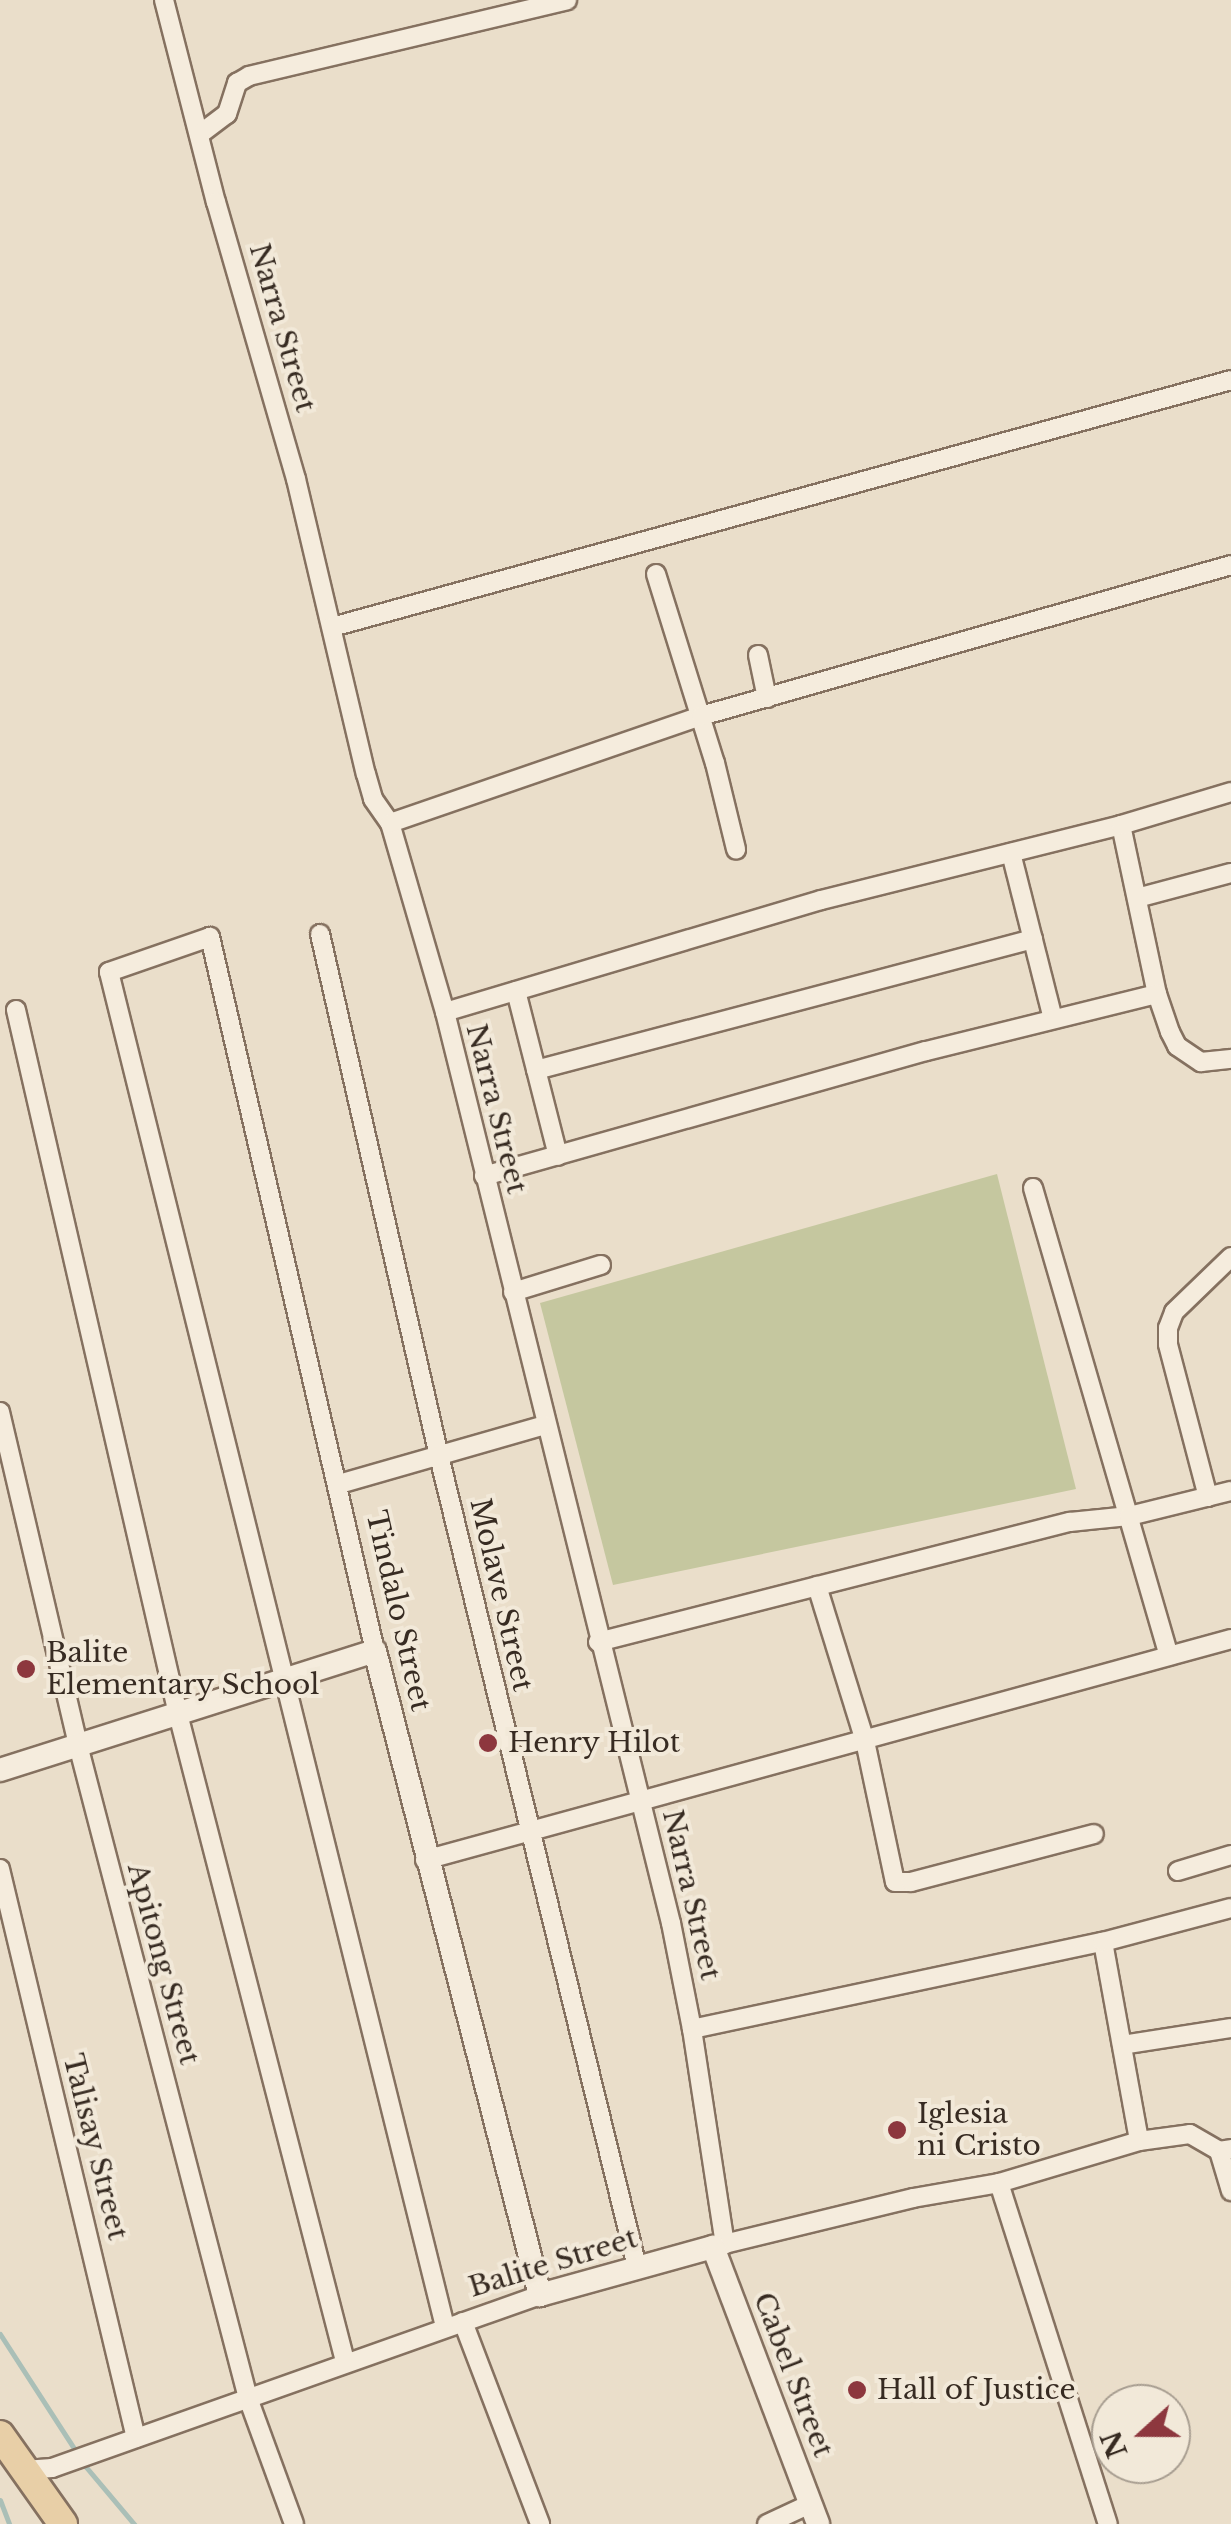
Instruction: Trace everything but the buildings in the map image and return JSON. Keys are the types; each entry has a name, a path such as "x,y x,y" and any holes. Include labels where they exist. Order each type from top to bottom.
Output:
{"main road":[{"path":"0,2435 63,2524"}],"street":[{"name":"Narra Street","path":"164,0 216,202 296,479 366,774 373,799 390,823 444,1012 598,1642 641,1800 692,2029 719,2245"},
{"path":"200,134 228,114 237,83 249,76 568,0"},
{"path":"332,627 1231,380"},
{"path":"390,823 701,716 1231,564"},
{"path":"656,574 701,716 736,849"},
{"path":"758,655 767,698"},
{"path":"444,1012 821,900 1121,825 1231,792"},
{"path":"1121,825 1157,994 1178,1046 1201,1062 1231,1059"},
{"path":"1011,853 1053,1019"},
{"path":"1137,898 1231,873"},
{"name":"Molave Street","path":"320,934 439,1456 637,2267"},
{"name":"Tindalo Street","path":"285,1680 109,972 210,936 425,1860 540,2295"},
{"path":"536,1070 1033,939"},
{"path":"516,990 558,1156"},
{"path":"484,1176 1053,1019 1157,994"},
{"path":"16,1010 178,1714 345,2361"},
{"path":"1033,1188 1169,1656"},
{"path":"1208,1497 1168,1344 1168,1328 1174,1312 1231,1256"},
{"path":"512,1292 600,1266"},
{"name":"Apitong Street","path":"0,1412 78,1745 248,2398 294,2524"},
{"path":"339,1484 545,1425"},
{"path":"598,1642 1070,1522 1129,1516 1231,1491"},
{"path":"817,1586 865,1741 895,1882 912,1882 1094,1834"},
{"path":"425,1860 1231,1639"},
{"path":"0,1770 375,1651"},
{"path":"285,1680 454,2324 540,2524"},
{"path":"1178,1872 1231,1855"},
{"name":"Talisay Street","path":"0,1869 6,1921 136,2438"},
{"path":"692,2029 1103,1942 1231,1908"},
{"path":"1103,1942 1139,2141"},
{"path":"1122,2044 1231,2028"},
{"name":"Balite Street","path":"24,2470 42,2470 79,2458 540,2295 719,2245 914,2198 999,2182 1139,2141 1190,2134 1225,2150"},
{"path":"1225,2150 1231,2191"},
{"path":"999,2182 1108,2524"},
{"name":"Cabel Street","path":"719,2245 814,2514"},
{"path":"767,2524 814,2514"}],"green space":[{"path":"997,1174 1076,1489 613,1585 540,1303"}],"waterway":[{"path":"0,2334 86,2467 134,2524"},
{"path":"0,2500 9,2524"}],"place":[{"name":"Balite Elementary School","path":"26,1669"},
{"name":"Henry Hilot","path":"488,1743"},
{"name":"Iglesia ni Cristo","path":"897,2130"},
{"name":"Hall of Justice","path":"857,2390"}]}
